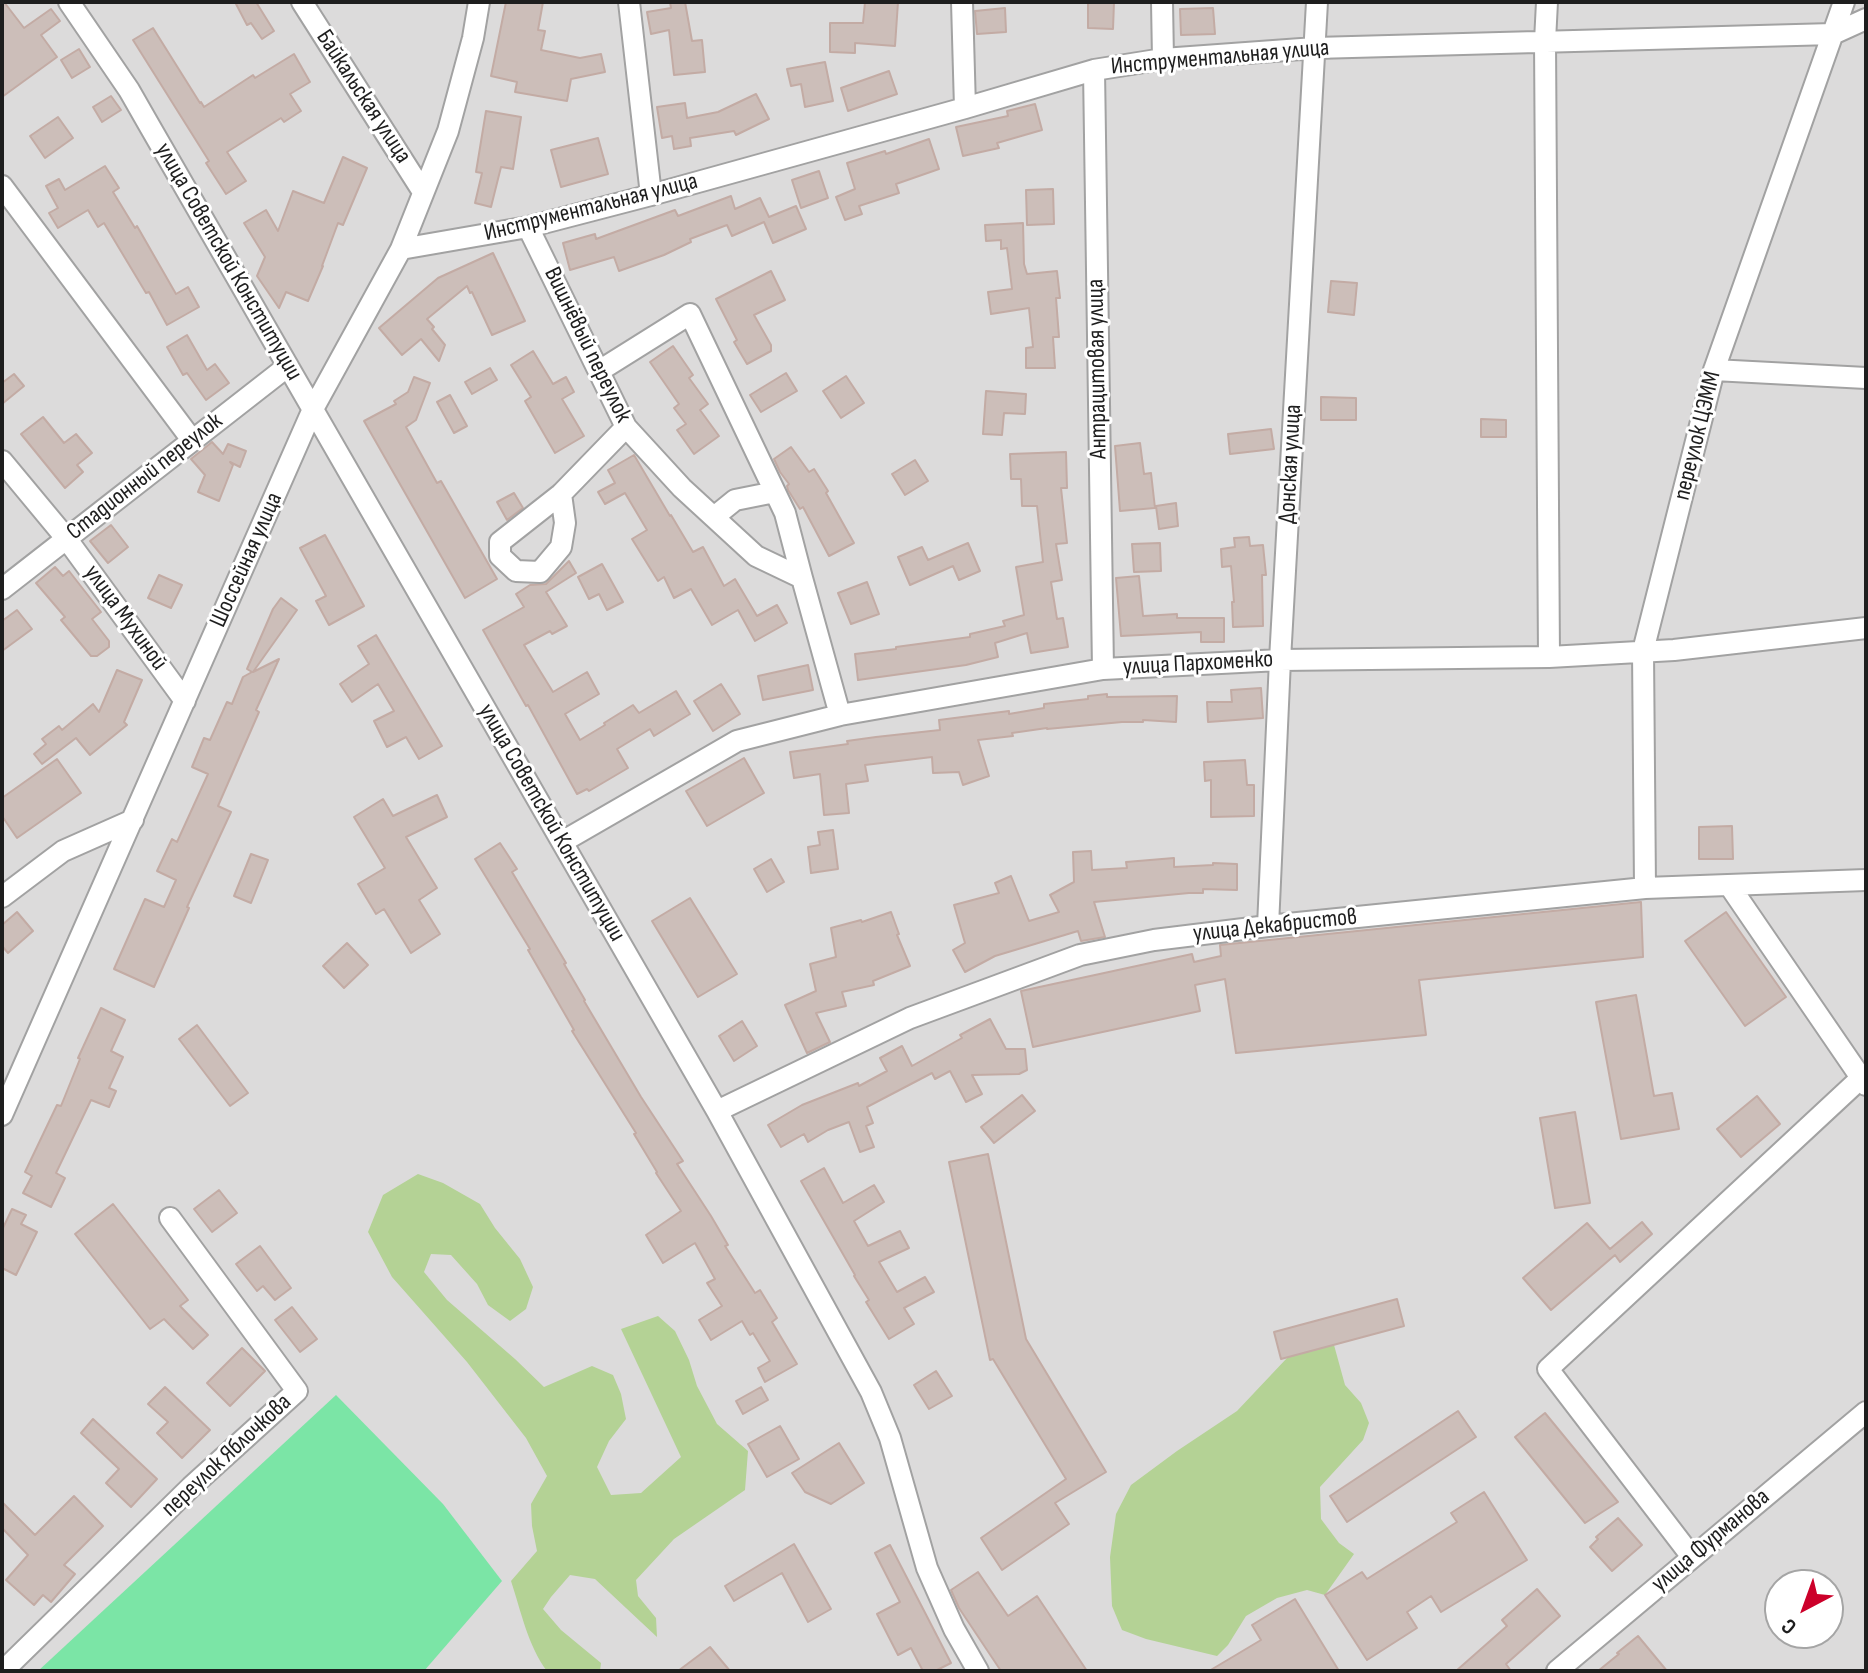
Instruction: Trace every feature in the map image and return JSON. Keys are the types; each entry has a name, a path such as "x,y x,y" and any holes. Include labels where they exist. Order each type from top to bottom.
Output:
{"street":[{"name":"улица Советской Конституции","path":"69,2 129,90 717,1111 871,1392 890,1438 927,1568 954,1629 978,1671"},
{"name":"Байкальская улица","path":"302,2 423,192"},
{"name":"Шоссейная улица","path":"2,1115 313,409 401,249 448,131 473,38 479,2"},
{"path":"629,2 651,195"},
{"path":"962,2 965,108"},
{"path":"1162,2 1163,59"},
{"name":"Донская улица","path":"1268,926 1317,2"},
{"path":"1547,2 1549,657"},
{"name":"переулок ЦЭММ","path":"1645,888 1643,651 1714,370 1844,2"},
{"name":"Инструментальная улица","path":"401,249 528,227 1094,70 1163,59 1315,48 1833,34 1866,19"},
{"name":"Антрацитовая улица","path":"1094,70 1103,669"},
{"path":"2,186 192,440"},
{"name":"Вишнёвый переулок","path":"528,227 626,427 682,488 756,556 802,578"},
{"path":"599,371 690,314 785,513 840,715"},
{"name":"Стадионный переулок","path":"2,589 288,366"},
{"path":"1714,370 1866,378"},
{"path":"561,494 626,427"},
{"name":"улица Мухиной","path":"2,461 66,538 185,701"},
{"path":"714,517 735,500 775,492"},
{"name":"улица Пархоменко","path":"562,842 737,741 840,715 1103,669 1280,660 1549,657 1674,650 1866,628"},
{"path":"2,897 63,851 133,820"},
{"name":"улица Декабристов","path":"717,1111 910,1018 1080,955 1154,940 1645,888 1866,880"},
{"path":"1692,1557 1548,1369 1863,1082 1729,885"},
{"name":"переулок Яблочкова","path":"3,1671 191,1487 297,1391 170,1218"},
{"name":"улица Фурманова","path":"1557,1671 1866,1412"}],"shaded area":[{"path":"2,2 1866,2 1866,1671 2,1671"}],"green space":[{"path":"418,1174 443,1183 480,1204 520,1259 533,1287 526,1309 510,1321 488,1305 477,1284 451,1255 431,1254 424,1272 447,1300 544,1387 592,1366 613,1375 626,1419 609,1441 597,1467 611,1495 641,1493 681,1457 621,1329 658,1316 675,1331 697,1386 717,1424 748,1451 745,1490 674,1539 636,1580 638,1596 656,1618 657,1637 595,1579 570,1575 551,1597 543,1609 561,1630 601,1663 600,1671 547,1671 540,1661 511,1581 537,1551 531,1504 547,1476 526,1438 467,1362 392,1277 368,1232 383,1195"},
{"path":"1309,1331 1334,1345 1345,1385 1361,1403 1369,1423 1363,1440 1320,1487 1321,1519 1339,1543 1354,1554 1325,1595 1307,1590 1277,1598 1246,1616 1228,1645 1217,1656 1122,1630 1112,1606 1110,1557 1116,1514 1131,1485 1237,1411 1287,1358 1295,1337"},
{"path":"336,1395 443,1504 502,1581 424,1671 38,1671"}],"building":[{"path":"2,2 24,28 51,9 60,21 41,35 57,57 2,97"},
{"path":"235,2 256,2 274,31 262,39 251,23 247,25"},
{"path":"506,2 543,2 538,30 545,31 541,50 580,58 601,54 605,72 571,79 567,101 515,92 517,82 491,76"},
{"path":"670,2 685,2 692,41 702,40 705,72 674,75 669,30 651,34 647,12 671,8"},
{"path":"865,2 898,2 895,46 855,43 855,53 830,52 830,23 863,23"},
{"path":"1088,2 1114,2 1113,29 1088,28"},
{"path":"1005,8 1006,32 977,34 975,11"},
{"path":"1213,8 1215,34 1181,35 1180,9"},
{"path":"153,28 204,107 253,75 255,78 294,54 310,82 290,94 301,111 284,122 281,118 227,152 246,181 226,194 206,163 209,161 133,40"},
{"path":"79,49 90,67 72,78 61,60"},
{"path":"825,62 833,101 805,107 801,84 791,86 787,69"},
{"path":"889,71 897,94 848,111 841,88"},
{"path":"756,94 769,119 736,135 734,131 690,138 691,146 674,149 672,136 662,138 657,107 685,103 687,118 718,112"},
{"path":"111,96 121,110 102,122 93,107"},
{"path":"1035,104 1042,130 997,143 999,148 963,156 956,127 1008,116 1007,111"},
{"path":"486,111 521,117 513,169 501,167 491,207 475,203 482,173 476,172"},
{"path":"58,117 73,138 45,158 30,136"},
{"path":"598,138 608,174 561,187 551,150"},
{"path":"929,139 939,169 896,184 899,193 859,206 862,214 845,220 836,197 855,189 847,163"},
{"path":"343,157 367,168 343,225 338,223 308,301 286,292 279,308 257,276 265,257 244,223 266,210 278,231 293,191 324,203"},
{"path":"105,166 119,188 113,192 135,228 137,226 176,294 188,287 199,307 167,325 104,223 98,227 88,210 58,228 49,213 58,208 46,186 59,179 65,190"},
{"path":"819,171 828,198 801,208 792,180"},
{"path":"1053,189 1054,224 1027,225 1026,190"},
{"path":"731,196 735,209 760,198 769,217 796,206 806,229 773,243 764,222 732,236 727,225 690,239 691,242 664,255 619,271 614,257 570,270 563,243 595,234 596,239 675,210 678,216"},
{"path":"1023,223 1027,274 1057,271 1060,298 1056,298 1059,337 1053,337 1055,368 1026,368 1026,348 1033,347 1029,308 991,314 988,292 1012,289 1007,248 1001,249 1001,240 986,241 985,225"},
{"path":"493,253 525,321 492,335 467,286 427,319 445,345 439,361 421,339 402,355 379,328 438,278"},
{"path":"771,271 785,300 754,315 771,345 771,351 747,364 716,299"},
{"path":"1331,281 1357,283 1354,315 1328,312"},
{"path":"187,335 207,370 215,364 229,383 206,400 187,373 183,375 167,347"},
{"path":"673,346 693,375 689,378 708,404 700,410 719,436 694,454 677,430 686,424 674,408 679,404 650,362"},
{"path":"533,351 553,384 566,377 574,392 562,399 584,436 555,453 525,401 531,397 511,365"},
{"path":"490,368 497,380 472,394 465,382"},
{"path":"786,373 797,391 761,412 750,395"},
{"path":"14,374 24,386 2,404 2,383"},
{"path":"846,376 864,403 841,418 823,391"},
{"path":"414,377 430,383 416,420 406,427 497,579 465,598 364,421 396,404 394,401 408,392"},
{"path":"986,391 1026,394 1025,414 1004,413 1002,435 983,434"},
{"path":"450,395 467,426 454,433 437,402"},
{"path":"1321,397 1356,398 1356,420 1321,420"},
{"path":"43,417 64,443 76,434 92,453 77,465 83,472 65,488 21,434"},
{"path":"1481,419 1506,420 1506,437 1481,437"},
{"path":"1271,429 1274,449 1230,454 1228,434"},
{"path":"212,442 223,454 228,444 246,451 240,467 230,462 233,465 219,501 198,492 205,475 191,459"},
{"path":"1140,443 1144,474 1151,473 1155,508 1120,511 1115,446"},
{"path":"791,447 809,472 814,469 854,543 829,556 803,507 800,509 788,490 789,484 774,459"},
{"path":"1066,452 1067,488 1061,488 1067,543 1056,544 1062,580 1051,582 1057,619 1063,618 1068,647 1031,653 1027,633 995,643 998,657 966,665 858,680 855,654 970,637 970,634 1005,626 1003,621 1024,615 1016,567 1043,562 1037,506 1022,506 1021,479 1011,479 1010,454"},
{"path":"634,455 693,552 703,547 724,586 735,579 757,616 777,605 787,623 755,641 738,610 712,625 691,589 674,598 664,577 658,581 632,539 647,530 625,493 605,504 598,492 615,483 608,470"},
{"path":"915,460 928,481 905,495 892,474"},
{"path":"514,493 523,508 507,520 497,502"},
{"path":"1176,503 1178,526 1159,529 1156,506"},
{"path":"111,525 128,547 108,563 90,541"},
{"path":"325,535 364,606 329,625 316,601 326,596 300,548"},
{"path":"1249,537 1250,546 1263,545 1266,575 1262,575 1263,626 1233,627 1231,566 1222,567 1221,549 1235,547 1234,538"},
{"path":"968,543 980,571 959,580 953,566 910,585 898,557 922,547 928,560"},
{"path":"1160,543 1161,571 1134,572 1132,544"},
{"path":"569,561 576,573 546,592 567,626 524,645 553,692 587,672 599,694 565,714 580,740 633,705 639,713 676,691 690,714 654,736 650,729 617,749 628,768 589,791 587,789 577,794 483,630 524,607 516,594 530,585 546,584"},
{"path":"602,564 623,602 607,610 599,594 589,599 578,577"},
{"path":"55,567 63,576 69,571 101,612 92,619 109,641 109,647 97,656 91,656 61,620 65,617 36,583"},
{"path":"159,575 182,585 171,608 148,598"},
{"path":"1139,576 1143,616 1177,614 1177,618 1224,618 1224,642 1201,642 1201,632 1121,636 1116,578"},
{"path":"867,582 879,614 851,624 838,593"},
{"path":"281,598 297,610 253,672 279,659 218,806 231,812 154,987 114,969 145,899 164,907 176,880 157,871 172,839 177,842 208,774 192,767 204,738 210,740 227,702 232,704 243,677 252,672 247,669 273,609"},
{"path":"17,610 32,629 2,651 2,621"},
{"path":"376,635 442,746 419,759 406,737 387,747 374,721 394,711 378,684 352,702 340,684 369,664 358,646"},
{"path":"808,665 813,690 763,700 758,676"},
{"path":"117,670 142,680 124,722 127,725 90,755 76,738 42,764 34,754 46,744 42,739 59,726 62,730 93,704 99,712"},
{"path":"721,684 740,714 713,731 694,701"},
{"path":"1261,688 1263,718 1208,722 1207,702 1232,702 1231,690"},
{"path":"1107,694 1107,697 1177,696 1176,722 1143,720 1047,728 978,740 989,776 963,785 959,772 933,773 932,757 865,765 868,781 846,784 849,813 824,815 820,774 794,778 790,752 848,744 847,741 940,730 939,720 1009,711 1009,714 1044,708 1044,704"},
{"path":"744,758 764,793 707,826 686,791"},
{"path":"57,759 81,793 17,838 2,816 2,798"},
{"path":"1245,760 1247,785 1254,785 1254,816 1211,817 1211,780 1205,781 1204,762"},
{"path":"437,795 447,817 406,837 437,888 419,900 440,934 411,953 384,909 376,914 358,884 385,868 354,817 383,799 393,816"},
{"path":"1732,826 1733,859 1699,859 1699,827"},
{"path":"833,830 838,869 811,873 808,847 820,845 818,832"},
{"path":"500,843 517,869 512,872 566,963 584,1001 683,1161 677,1164 755,1293 760,1290 777,1318 772,1322 797,1364 765,1382 758,1368 770,1361 742,1321 711,1340 699,1320 722,1306 707,1283 715,1279 695,1243 663,1263 646,1235 681,1211 572,1031 530,949 475,859"},
{"path":"1091,851 1092,870 1127,868 1126,862 1174,858 1174,867 1237,864 1237,890 1203,889 1203,893 1094,902 1105,937 1081,941 1078,931 995,956 965,972 953,950 965,943 954,905 999,893 995,883 1011,876 1029,921 1059,912 1050,895 1074,882 1073,852"},
{"path":"251,854 268,860 251,903 234,896"},
{"path":"771,859 784,882 767,892 754,869"},
{"path":"690,898 737,974 698,997 652,921"},
{"path":"1641,902 1643,957 1419,980 1426,1035 1236,1053 1225,979 1195,985 1200,1011 1033,1047 1021,991 1192,954 1194,962 1221,956 1220,945"},
{"path":"17,912 33,931 8,953 2,946 2,925"},
{"path":"891,912 910,966 873,981 874,985 842,992 846,1006 816,1013 830,1042 807,1053 785,1005 816,991 810,964 836,957 831,928"},
{"path":"1726,912 1786,997 1745,1026 1685,941"},
{"path":"347,943 368,965 344,988 323,966"},
{"path":"1636,995 1654,1096 1672,1093 1679,1129 1621,1139 1596,1002"},
{"path":"101,1008 125,1020 111,1051 123,1057 109,1088 116,1091 109,1107 91,1100 56,1173 65,1178 51,1207 23,1193 32,1176 25,1172 57,1105 61,1106"},
{"path":"990,1019 1006,1049 1025,1049 1027,1070 1019,1074 972,1075 982,1094 966,1102 950,1071 935,1079 932,1073 867,1107 873,1123 866,1126 874,1147 860,1152 849,1122 808,1142 804,1134 781,1147 768,1125 802,1105 858,1083 859,1086 887,1071 880,1058 902,1046 912,1066"},
{"path":"742,1021 757,1046 734,1061 719,1036"},
{"path":"197,1025 248,1093 230,1106 179,1039"},
{"path":"1022,1095 1035,1111 994,1143 981,1127"},
{"path":"1757,1096 1780,1124 1741,1157 1717,1129"},
{"path":"1575,1112 1590,1203 1555,1208 1540,1118"},
{"path":"988,1154 1026,1339 1106,1472 1055,1503 1069,1524 1002,1570 981,1538 1066,1479 993,1359 990,1360 949,1162"},
{"path":"824,1168 843,1203 874,1185 884,1202 854,1221 868,1246 900,1231 909,1248 879,1262 897,1292 925,1277 934,1292 904,1308 914,1324 889,1339 801,1181"},
{"path":"219,1190 237,1213 212,1232 194,1209"},
{"path":"113,1204 188,1300 180,1306 208,1335 193,1349 164,1319 150,1329 75,1234"},
{"path":"12,1209 26,1215 21,1224 37,1232 16,1275 2,1268 2,1230"},
{"path":"1642,1222 1652,1234 1620,1262 1615,1255 1551,1310 1523,1278 1587,1223 1610,1249"},
{"path":"260,1246 291,1288 275,1300 263,1286 257,1291 236,1264"},
{"path":"1397,1299 1404,1326 1281,1359 1274,1332"},
{"path":"292,1307 317,1339 300,1352 275,1320"},
{"path":"242,1348 265,1371 230,1406 207,1383"},
{"path":"936,1371 952,1396 929,1409 914,1385"},
{"path":"165,1387 210,1430 182,1458 157,1433 168,1422 148,1404"},
{"path":"761,1387 768,1400 743,1414 736,1401"},
{"path":"1458,1411 1476,1437 1347,1522 1330,1496"},
{"path":"1545,1413 1618,1502 1585,1523 1515,1437"},
{"path":"93,1419 157,1479 131,1507 106,1483 119,1469 81,1433"},
{"path":"780,1426 799,1459 767,1477 748,1444"},
{"path":"839,1443 864,1483 831,1504 805,1492 792,1473"},
{"path":"1484,1492 1527,1560 1441,1612 1431,1596 1407,1612 1417,1628 1367,1660 1325,1595 1362,1572 1367,1579 1457,1522 1451,1513"},
{"path":"74,1496 103,1526 64,1565 75,1574 51,1602 43,1595 34,1605 6,1580 28,1555 2,1528 2,1502 35,1535"},
{"path":"1618,1518 1642,1545 1612,1571 1590,1547 1598,1539 1596,1537"},
{"path":"794,1544 831,1609 808,1622 782,1573 734,1601 725,1586"},
{"path":"890,1545 951,1663 935,1671 923,1671 911,1648 898,1655 877,1614 900,1602 875,1553"},
{"path":"978,1572 1008,1616 1037,1596 1087,1671 1001,1671 959,1608 951,1590"},
{"path":"1537,1589 1560,1616 1506,1664 1511,1671 1456,1671 1507,1626 1502,1620"},
{"path":"1295,1599 1339,1671 1209,1671 1261,1640 1252,1625"},
{"path":"1638,1636 1667,1671 1598,1671 1617,1653"},
{"path":"710,1647 730,1671 678,1671"}]}
